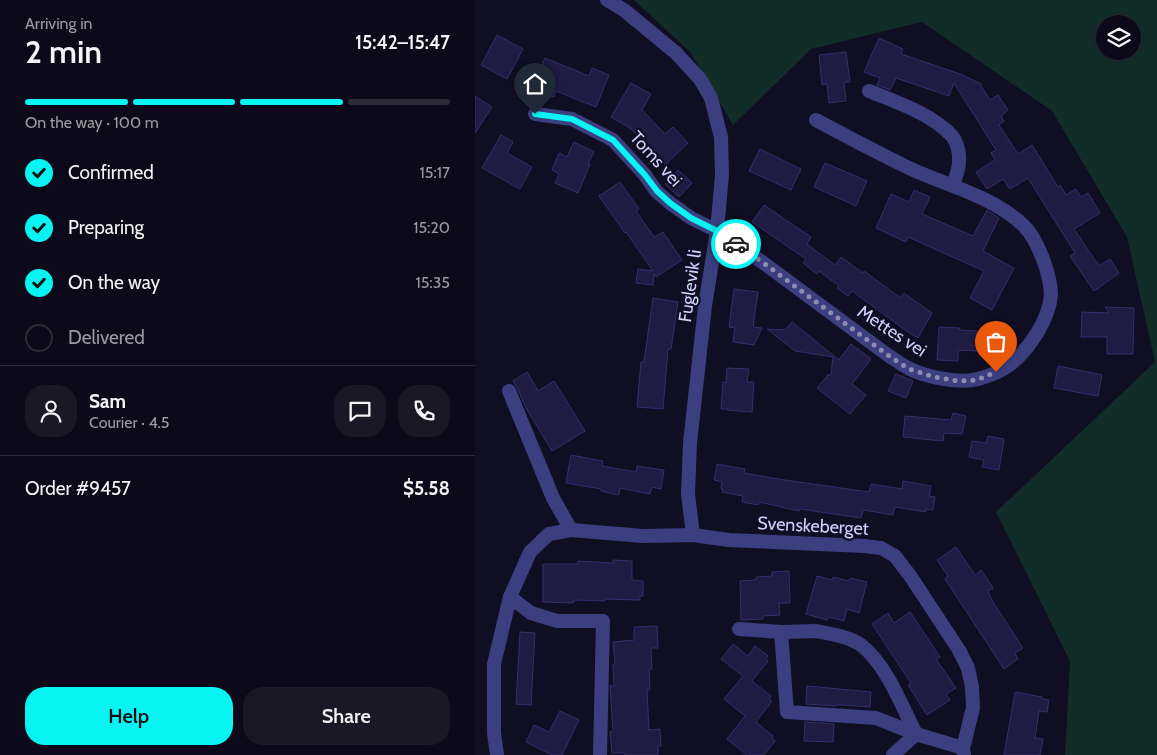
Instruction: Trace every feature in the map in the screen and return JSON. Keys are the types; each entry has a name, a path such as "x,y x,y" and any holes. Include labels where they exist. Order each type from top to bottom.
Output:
{"street":[{"name":"Fuglevik li","path":"607,0 624,10 676,53 700,79 711,98 721,137 722,176 717,231 705,306 690,443 688,494 693,535"},
{"path":"869,91 934,122 953,137 958,150 959,162 953,185"},
{"name":"Toms vei","path":"535,114 572,119 613,140 657,191 670,203 691,218 717,231"},
{"name":"Mettes vei","path":"717,231 909,369 934,377 958,381 977,380 1012,364 1029,346 1044,322 1051,296 1049,275 1038,246 1025,227 1005,210 953,185 908,168 816,120"},
{"path":"509,391 553,498 571,530"},
{"name":"Svenskeberget","path":"497,755 494,733 494,664 510,597 530,552 549,534 571,530 643,536 693,535 729,540 881,548 895,556 911,577 954,642 968,668 972,687 973,708 963,752 876,718 787,712 781,632"},
{"path":"510,597 531,613 557,621 603,621 600,755"},
{"path":"739,629 781,632 816,631 839,635 860,645 876,660 889,679 916,734 893,755"}],"green space":[{"path":"634,0 1157,0 1157,755 1065,755 1070,661 996,512 1155,362 1127,237 1052,111 922,22 811,49 733,125 691,53"}],"building":[{"path":"497,35 523,49 507,79 481,65"},
{"path":"879,38 903,49 901,54 963,75 981,84 990,100 998,95 1008,110 1001,116 1004,121 999,125 1018,154 1032,145 1058,187 1060,185 1066,195 1076,189 1081,197 1088,193 1100,213 1074,229 1099,266 1110,259 1119,273 1094,291 1070,256 1075,253 1028,178 1010,189 1003,179 987,189 976,172 995,160 991,153 996,150 954,83 949,96 896,78 890,90 877,85 880,78 864,72"},
{"path":"846,52 850,82 844,82 846,101 829,103 827,84 822,85 819,55"},
{"path":"545,58 589,76 592,68 609,75 596,107 556,91 554,97 533,89"},
{"path":"631,83 651,94 642,110 665,134 673,127 688,143 665,165 630,128 611,117"},
{"path":"475,96 492,107 475,133"},
{"path":"501,135 513,142 507,153 532,167 520,189 482,168"},
{"path":"574,142 594,152 578,193 555,183 559,174 552,170 559,153 567,157"},
{"path":"760,149 801,169 791,190 749,171"},
{"path":"825,163 867,181 856,206 814,187"},
{"path":"678,170 692,183 679,197 665,184"},
{"path":"620,182 639,209 636,211 654,237 663,232 682,260 656,277 654,274 653,285 636,283 638,269 653,271 599,196"},
{"path":"914,190 930,197 922,214 973,236 987,210 999,218 983,251 1014,268 992,310 970,298 984,271 908,237 906,242 876,228 891,194 909,202"},
{"path":"764,205 811,237 807,244 835,265 841,257 901,298 904,293 932,313 918,338 852,291 848,296 837,288 839,286 819,271 817,274 803,263 806,259 752,222"},
{"path":"734,289 758,292 753,327 762,328 754,345 733,342 735,328 729,327"},
{"path":"653,298 678,302 671,349 668,349 663,409 637,407 641,362 644,362"},
{"path":"1105,307 1134,308 1133,354 1107,354 1107,337 1081,337 1082,312 1109,313"},
{"path":"792,322 839,360 851,344 871,359 852,384 866,395 850,414 817,388 828,375 831,375 833,357 795,351 767,329 785,330"},
{"path":"939,327 978,331 977,351 958,350 958,361 937,360"},
{"path":"1058,366 1102,375 1098,396 1054,388"},
{"path":"727,368 749,369 747,382 754,382 752,412 721,409 723,382 726,383"},
{"path":"527,372 538,391 554,381 585,431 552,451 526,408 513,381"},
{"path":"896,374 913,381 906,398 888,391"},
{"path":"953,413 966,416 962,434 944,433 943,441 903,437 905,416 951,420"},
{"path":"988,436 1004,439 999,470 982,467 984,460 969,457 972,441 986,443"},
{"path":"571,455 603,461 602,466 636,472 637,466 664,470 661,489 652,487 650,494 620,488 619,495 601,491 601,489 566,483"},
{"path":"717,464 745,469 744,473 869,492 871,484 902,489 903,481 931,486 929,496 935,497 933,510 926,509 926,512 895,507 893,515 863,510 861,518 800,509 799,511 759,502 758,505 742,502 743,496 722,492 722,482 714,480"},
{"path":"956,547 975,575 981,570 993,588 988,591 993,602 1023,648 1015,653 1018,659 1004,669 945,579 948,576 937,560"},
{"path":"613,560 632,561 632,580 643,581 643,596 640,596 640,600 605,599 605,601 574,600 571,603 543,602 543,564 578,564 578,561 613,563"},
{"path":"789,571 790,603 779,603 780,615 763,616 763,619 741,620 740,581 772,576 772,572"},
{"path":"817,576 833,580 833,577 849,581 850,578 867,582 859,613 847,609 844,621 829,617 827,620 806,614"},
{"path":"910,612 940,657 936,659 956,688 946,694 950,700 927,715 908,685 911,683 872,624 888,613 894,623"},
{"path":"657,626 658,648 651,648 650,690 647,690 649,730 660,729 661,746 658,746 658,755 612,753 610,732 613,731 610,686 614,686 613,642 634,640 634,627"},
{"path":"520,632 535,633 531,705 516,704"},
{"path":"733,644 748,656 755,646 768,656 766,658 768,661 752,681 771,696 769,699 772,701 756,722 773,736 772,738 775,741 764,755 747,755 727,739 745,716 724,699 743,676 721,659"},
{"path":"807,686 871,692 870,707 806,704"},
{"path":"1015,692 1049,700 1047,712 1039,711 1035,738 1043,739 1040,755 1004,755"},
{"path":"560,711 579,720 562,755 552,755 526,742 534,725 549,732"},
{"path":"805,722 834,724 833,742 804,741"}],"way so far":[{"path":"736,244 909,369 934,377 958,381 977,380 996,372"}],"route":[{"path":"535,114 572,119 613,140 657,191 670,203 691,218 717,231 736,244"}]}
